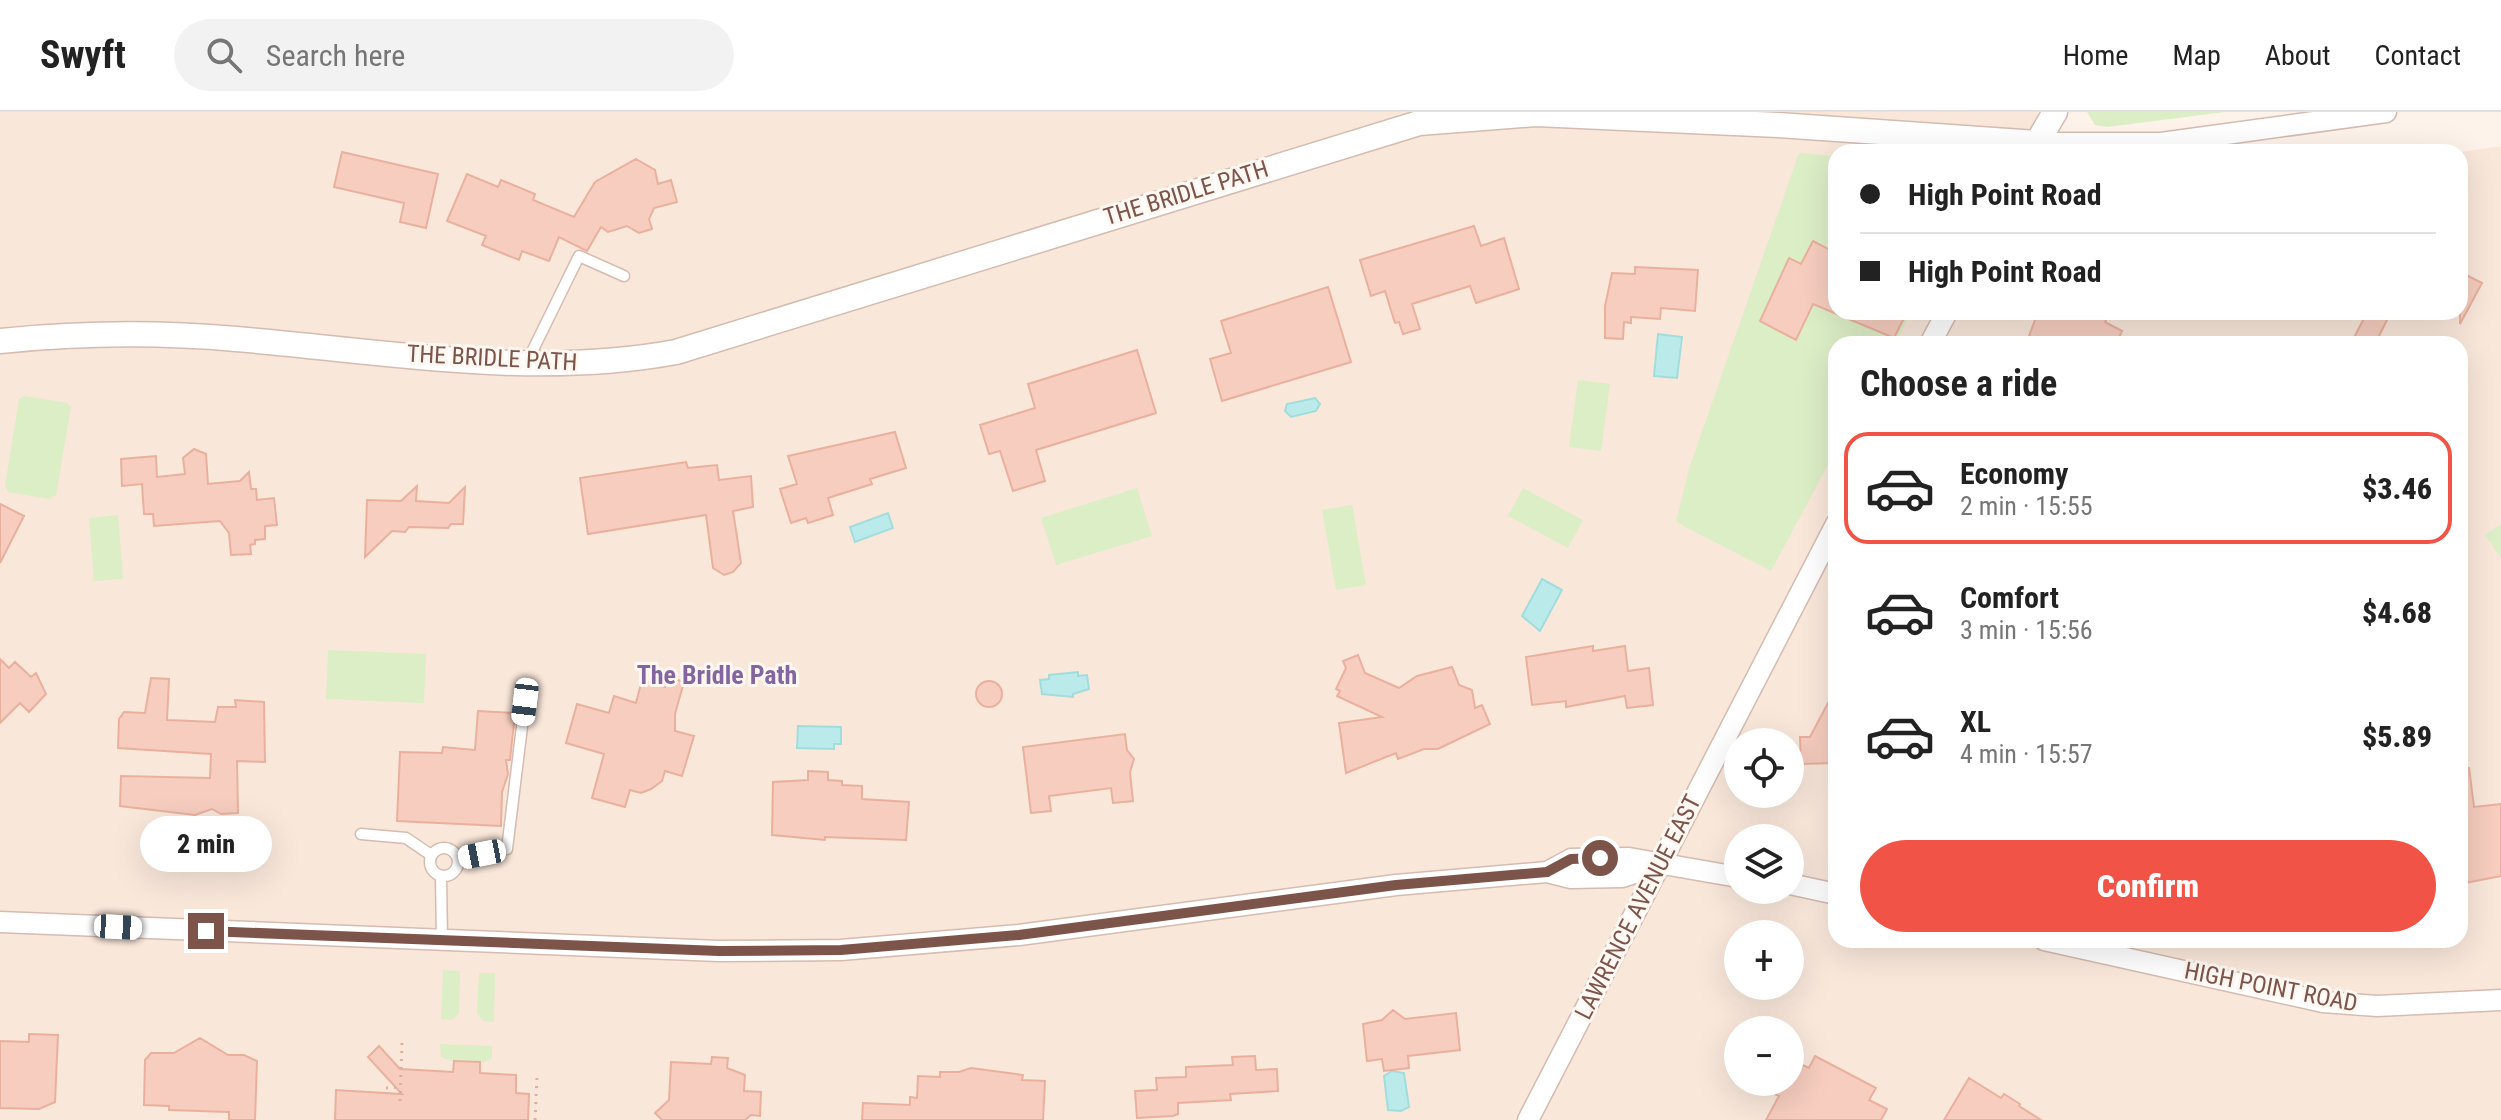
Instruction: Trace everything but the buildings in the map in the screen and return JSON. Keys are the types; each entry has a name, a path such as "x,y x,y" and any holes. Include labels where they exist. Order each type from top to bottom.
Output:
{"street":[{"path":"2037,144 2055,112"},
{"name":"THE BRIDLE PATH","path":"2136,144 2386,112"},
{"name":"THE BRIDLE PATH","path":"0,341 64,335 146,334 526,364 628,361 676,352 1419,123 1536,114 1778,125 1990,144"},
{"name":"LAWRENCE AVENUE EAST","path":"1528,1120 1828,540"},
{"path":"0,922 719,951 841,950 1019,935 1396,885 1547,872 1571,878 1622,877 1660,865 1724,875"},
{"path":"1804,887 1828,892"},
{"name":"HIGH POINT ROAD","path":"2080,948 2323,1002 2377,1006 2501,1000"}],"lane":[{"path":"526,364 579,256 624,276"},
{"path":"458,859 507,849 525,702"},
{"path":"361,834 406,838 431,855"},
{"path":"441,876 430,868 431,855 439,848 448,848 458,859"},
{"path":"441,876 454,872 458,859"},
{"path":"441,876 442,940"}],"path":[{"path":"400,1101 402,1042"},
{"path":"535,1120 537,1077"},
{"path":"386,1088 401,1087"}],"shaded area":[{"path":"0,112 2037,112 2051,144 1828,144 1828,320 2468,320 2468,151 2501,146 2501,1120 0,1120"}],"green space":[{"path":"2087,112 2225,112 2107,127 2095,125"},
{"path":"1799,153 1828,155 1828,320 1907,320 1898,336 1828,336 1828,465 1771,571 1676,522 1689,469"},
{"path":"1578,380 1610,384 1601,451 1569,447"},
{"path":"24,396 67,403 71,407 56,495 50,499 8,492 5,486 19,399"},
{"path":"1137,488 1152,536 1056,565 1041,518"},
{"path":"1523,488 1583,520 1568,548 1508,516"},
{"path":"1352,505 1366,585 1336,590 1322,510"},
{"path":"118,515 123,579 94,581 89,518"},
{"path":"2501,524 2501,558 2485,535"},
{"path":"328,650 426,654 424,703 326,699"},
{"path":"443,970 460,971 459,1013 452,1020 441,1019"},
{"path":"479,973 495,973 494,1022 483,1021 477,1013"},
{"path":"440,1044 492,1046 492,1058 473,1064 454,1062 441,1057"}],"water":[{"path":"1658,334 1682,337 1677,378 1654,376"},
{"path":"1315,398 1320,404 1316,411 1291,417 1285,411 1287,404"},
{"path":"888,513 893,528 855,542 850,527"},
{"path":"1542,579 1562,590 1540,631 1522,616"},
{"path":"1078,672 1078,676 1087,675 1089,689 1073,694 1073,697 1042,694 1040,680 1049,679 1049,675"},
{"path":"798,726 841,727 841,744 834,744 834,749 797,748"},
{"path":"1392,1071 1404,1073 1409,1107 1401,1111 1388,1110 1384,1076"}],"district":[{"name":"The Bridle Path","path":"717,675"}],"route":[{"path":"206,931 719,951 841,950 1019,935 1396,885 1547,872 1571,859 1600,858"}]}
